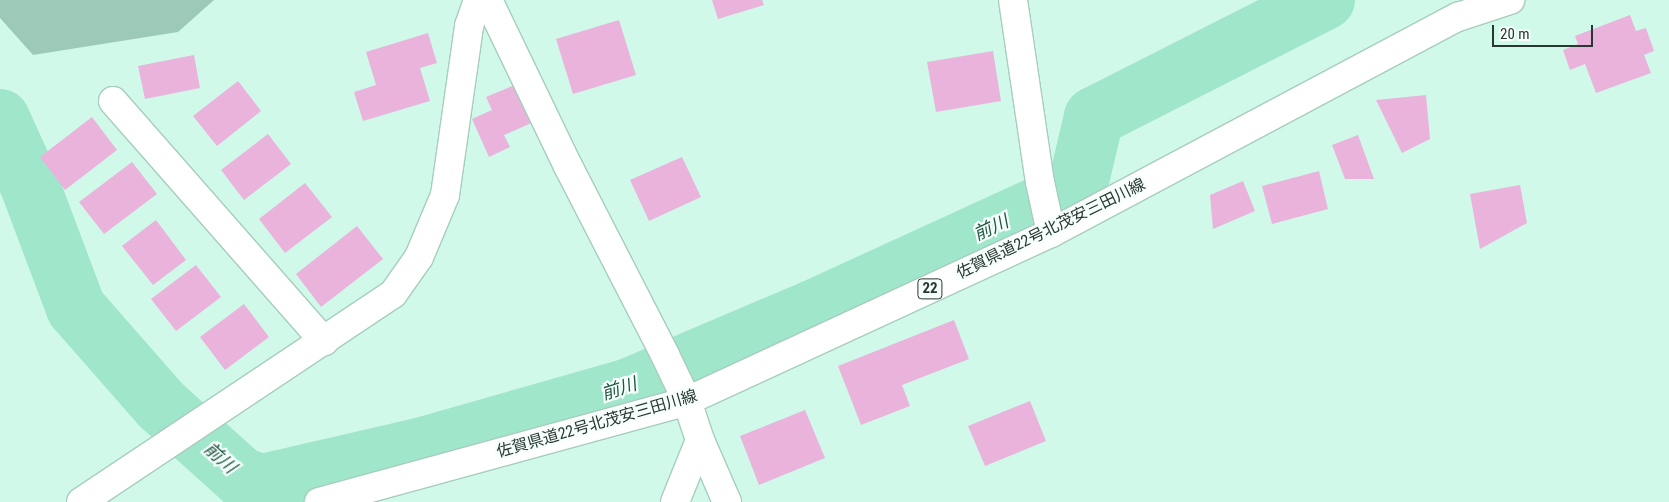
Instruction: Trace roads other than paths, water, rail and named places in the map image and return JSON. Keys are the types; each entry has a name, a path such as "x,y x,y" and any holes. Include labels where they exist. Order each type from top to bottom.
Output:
{"street":[{"path":"81,502 393,294 418,257 445,196 469,26 478,0"},
{"path":"488,0 568,166 687,401 700,440 727,502"},
{"path":"1013,0 1040,182 1051,232"},
{"name":"佐賀県道22号北茂安三田川線","path":"319,502 687,401 1051,232 1458,17 1510,0"},
{"path":"114,101 324,341"},
{"path":"675,502 700,440"}],"waterway":[{"name":"前川","path":"0,119 29,183 76,308 161,405 242,478 263,484 419,448 629,388 815,309 1077,189 1094,117 1325,0"}]}
